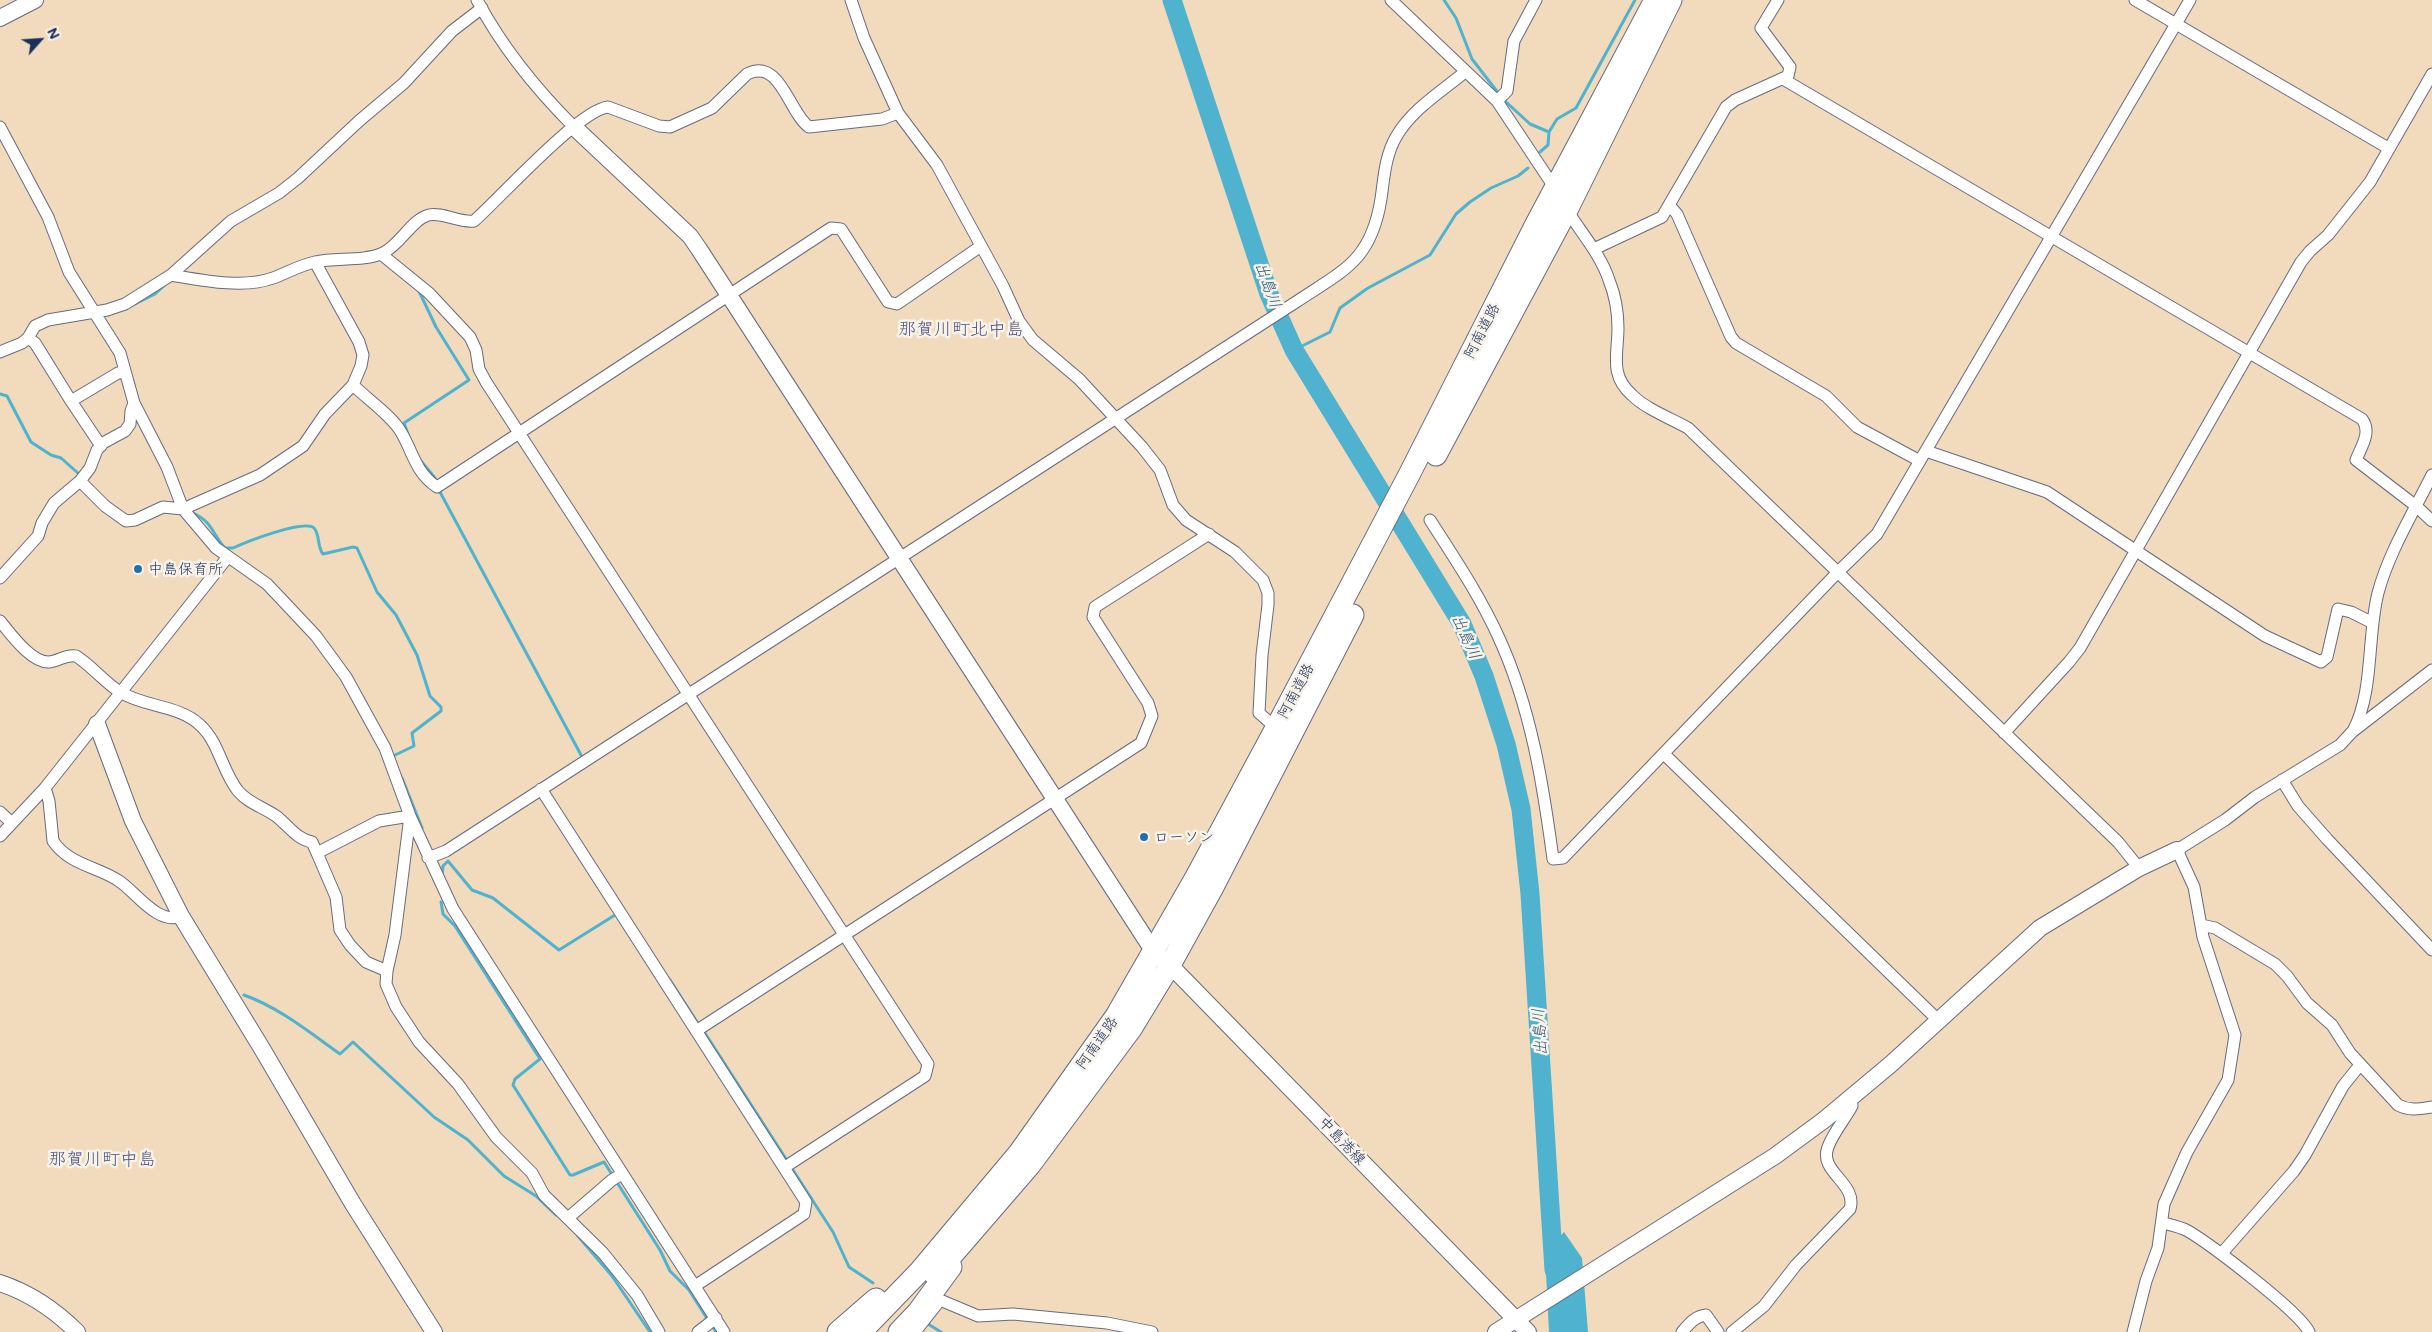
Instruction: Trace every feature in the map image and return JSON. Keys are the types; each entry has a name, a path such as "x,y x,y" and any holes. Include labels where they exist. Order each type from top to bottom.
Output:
{"highway":[{"name":"阿南道路","path":"881,1332 895,1317 920,1271 987,1204 1030,1165 1130,1029 1170,965 1286,746 1379,548 1414,480 1555,188 1656,0"},
{"name":"阿南道路","path":"1414,480 1567,210 1671,0"},
{"name":"阿南道路","path":"987,1204 1019,1153 1110,1024 1154,952 1276,728 1379,548"},
{"path":"895,1317 918,1312 987,1204"},
{"path":"838,1332 987,1204"},
{"name":"阿南道路","path":"861,1332 895,1317"}],"street":[{"path":"0,18 35,0"},
{"path":"851,0 864,38 898,114 937,165 1019,320 1033,340 1079,379 1142,447 1160,470 1174,505 1186,520 1234,552 1263,580 1268,592 1259,713 1276,728"},
{"path":"1391,0 1497,101 1594,249 1609,279 1617,308 1618,328 1615,366 1622,384 1632,396 1688,428 2118,842 2139,868"},
{"path":"1497,101 1507,91 1514,41 1536,0"},
{"path":"1594,249 1662,217 1726,107 1735,100 1788,76 1790,67 1761,28 1778,0"},
{"path":"2135,0 2388,148"},
{"path":"1430,520 1468,578 1499,639 1520,694 1536,751 1553,859 1563,858 1574,849 1837,572 1877,534 2190,0"},
{"path":"101,446 31,340 35,326 48,320 95,313 125,304 171,275 231,221 279,193 298,178 359,121 404,83 480,4 543,96 574,127"},
{"path":"171,275 208,281 252,282 272,279 301,265 381,254 399,242 421,218 430,214 465,222 474,221 574,127 600,108 608,107 659,126 670,127 712,108 747,74 753,71 764,71 774,77 801,122 809,127 882,119 898,114"},
{"path":"428,858 446,850 690,694 899,557 1258,327 1353,262 1368,244 1377,222 1388,155 1396,136 1406,121 1465,72"},
{"path":"2004,733 2069,662 2136,551 2302,262 2310,251 2328,235 2370,182 2432,74"},
{"path":"1783,79 2052,236 2250,355 2362,419 2367,425 2367,432 2356,460 2416,506 2432,521"},
{"path":"0,127 48,217 69,272 120,353 134,403 167,467 183,509 216,548 227,558 266,584 316,636 346,677 385,748 410,816 453,909 617,1177 695,1286 712,1321 724,1332"},
{"name":"中島港線","path":"574,127 690,236 730,294 1154,952 1170,965 1528,1332"},
{"path":"1670,206 1677,214 1731,337 1736,343 1826,396 1857,427 1923,456 2047,492 2265,636 2321,662 2327,658 2338,609 2351,612 2373,623"},
{"path":"352,385 400,430 412,459 430,482 437,487 832,228 841,230 888,302 897,304 981,246"},
{"path":"381,254 429,293 470,337 476,350 479,369 928,1064 925,1076 788,1165"},
{"path":"80,481 104,506 126,521 135,520 163,506 183,509 260,475 303,446 325,414 352,385 361,366 363,355 359,342 316,264"},
{"path":"0,352 31,340"},
{"path":"71,401 118,373 125,372"},
{"path":"0,578 38,536 42,522 54,503 80,481 101,446 125,431 130,424 134,403"},
{"path":"2352,732 2361,712 2378,592 2391,560 2432,475"},
{"path":"699,1029 843,934 1141,743 1152,716 1148,703 1093,617 1095,607 1209,534"},
{"path":"0,836 45,788 227,558"},
{"path":"0,621 25,650 33,655 48,662 70,654 76,656 120,692 189,716 201,725 210,737 239,792 252,803 276,816 288,829 305,840 312,842 336,897 340,930 350,945 366,962 387,970"},
{"path":"1496,1332 1775,1156 1851,1098 1939,1021 2040,928 2139,868 2177,850 2225,820 2254,797 2328,754 2352,732 2432,670"},
{"path":"97,724 133,821 180,916 261,1047 352,1204 434,1332"},
{"path":"1664,754 1939,1021"},
{"path":"2282,780 2298,806 2327,840 2432,950"},
{"path":"45,788 53,841 56,847 74,859 120,881 151,909 172,918 180,916"},
{"path":"541,789 788,1165 806,1202 804,1214 695,1286"},
{"path":"0,812 12,824"},
{"path":"317,853 378,820 410,816"},
{"path":"410,816 395,935 387,970 386,984 393,1000 419,1042 458,1084 496,1137 532,1173 544,1195 603,1253 631,1288 659,1332"},
{"path":"2133,1332 2146,1280 2158,1248 2163,1223 2164,1204 2187,1152 2228,1080 2234,1050 2235,1035 2201,925 2194,887 2177,850"},
{"path":"2201,925 2215,928 2275,964 2307,1002 2332,1025 2350,1053 2398,1105 2406,1109 2416,1110 2432,1108"},
{"path":"2222,1254 2300,1163 2343,1086 2360,1065"},
{"path":"1732,1332 1764,1306 1796,1265 1850,1209 1853,1200 1850,1191 1834,1172 1827,1159 1827,1147 1852,1106 1851,1098"},
{"path":"568,1218 617,1177"},
{"path":"2163,1223 2187,1230 2222,1254 2293,1311 2309,1332"},
{"path":"0,1283 16,1288 43,1303 60,1315 77,1332"},
{"path":"915,1332 940,1300 978,1316 1022,1314 1107,1323 1152,1332"},
{"path":"1682,1332 1691,1322 1700,1316 1706,1315 1718,1332"},
{"path":"698,1332 712,1321"}],"water":[{"path":"1564,1232 1582,1258 1588,1332 1549,1332 1545,1253"}],"waterway":[{"name":"出島川","path":"1172,0 1269,294 1294,350 1462,624 1484,676 1506,744 1521,809 1530,894 1554,1270"},
{"path":"1444,0 1456,18 1472,59 1499,94"},
{"path":"1549,132 1557,119 1576,108 1635,0"},
{"path":"1505,101 1530,124 1549,132 1548,145 1540,152"},
{"path":"1294,350 1330,332 1340,308 1368,288 1430,255 1456,214 1470,202 1491,188 1518,176 1528,168"},
{"path":"133,305 155,294 167,283"},
{"path":"408,434 404,423 469,380 436,327 418,289"},
{"path":"0,394 7,396 31,442 51,455 61,458 79,474"},
{"path":"421,461 435,478"},
{"path":"440,492 581,755"},
{"path":"193,513 205,520 225,548 233,548 299,526 314,528 323,554 353,547 357,548 377,592 396,615 417,655 430,696 441,707 441,711 412,733 414,746 393,756 394,759"},
{"path":"402,778 422,828"},
{"path":"442,877 443,866 448,861 472,890 493,898 559,950 615,915"},
{"path":"441,902 443,914 455,926 540,1059 515,1079 513,1085 570,1175 604,1162 660,1250 670,1271 689,1290 708,1320"},
{"path":"670,980 699,1025"},
{"path":"244,995 282,1014 340,1054 353,1042 434,1117 468,1140 504,1176 536,1196 556,1215"},
{"path":"703,1030 788,1162"},
{"path":"791,1167 833,1232 849,1267 873,1283"},
{"path":"578,1236 612,1276 650,1332"},
{"path":"928,1324 941,1332"},
{"path":"712,1325 716,1332"}],"place":[{"name":"中島保育所","path":"138,569"},
{"name":"ローソン","path":"1144,837"}],"district":[{"name":"那賀川町北中島","path":"961,329"},
{"name":"那賀川町中島","path":"102,1159"}]}
